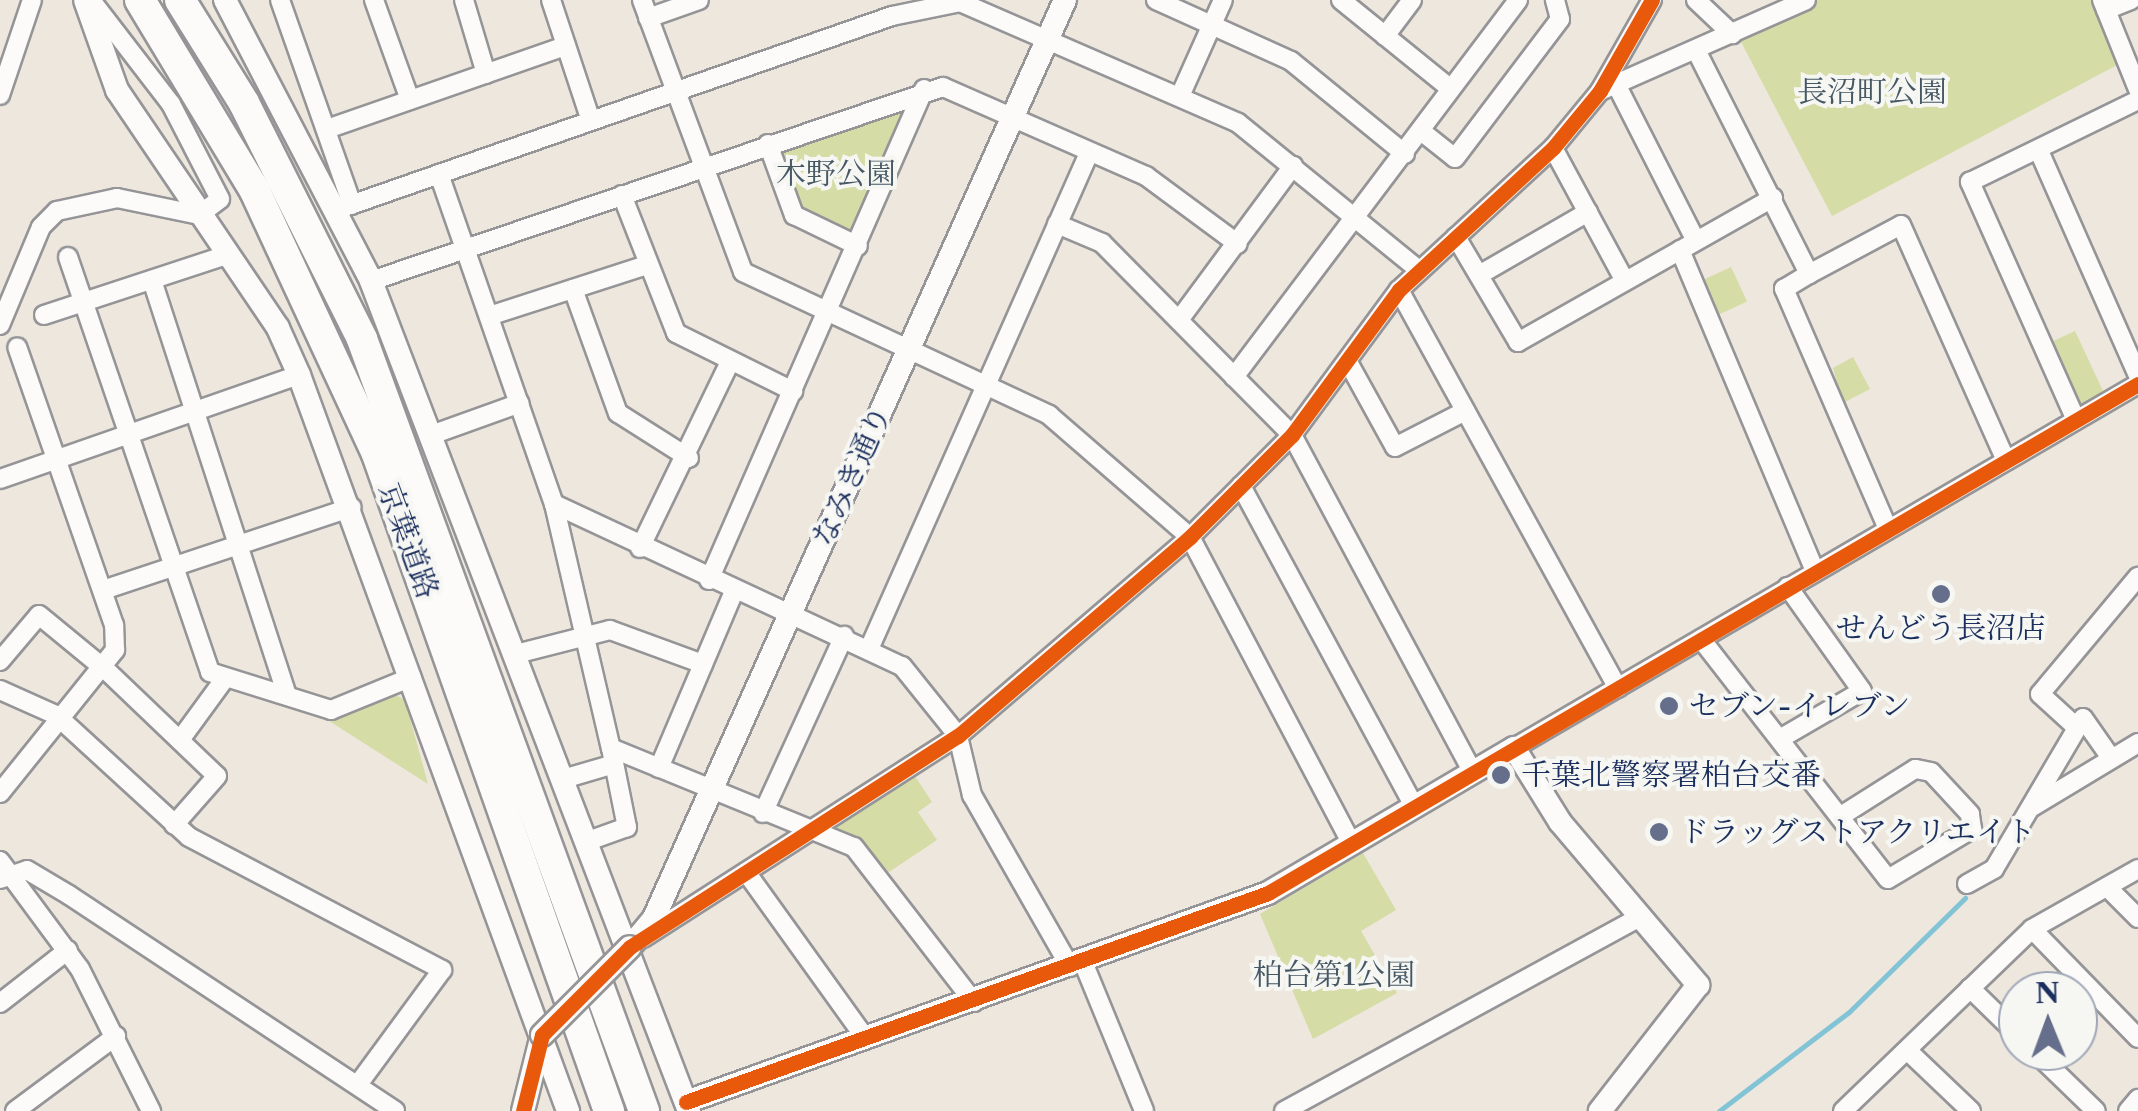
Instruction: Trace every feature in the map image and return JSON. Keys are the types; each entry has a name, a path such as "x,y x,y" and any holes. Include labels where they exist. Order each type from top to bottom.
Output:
{"highway":[{"name":"京葉道路","path":"140,0 255,192 376,454 609,1111"},
{"name":"京葉道路","path":"180,0 244,102 362,339 644,1111"}],"street":[{"path":"0,94 32,0"},
{"path":"88,0 118,90 227,255 299,375 352,507 568,1111"},
{"path":"0,325 41,227 57,211 116,198 199,215 220,200 212,172 88,0"},
{"path":"225,0 346,207"},
{"path":"280,0 327,129 346,207 372,281 434,434 585,842 630,947 687,1107 1268,892 2138,384"},
{"path":"374,0 410,100"},
{"path":"464,0 486,74"},
{"path":"551,0 591,121"},
{"path":"699,0 645,9 701,168 743,272 1084,436 1190,537 1352,844"},
{"name":"なみき通り","path":"542,1035 630,947 669,882 1065,0"},
{"path":"1156,0 1291,61 1404,154"},
{"path":"1180,96 1223,0"},
{"path":"1341,0 1451,89"},
{"path":"1386,36 1412,0"},
{"path":"1234,377 1518,0"},
{"path":"1421,132 1455,158 1560,19 1555,0"},
{"path":"630,947 958,736 1190,537 1292,435 1398,290 1553,148 1608,88 1652,0"},
{"path":"1696,0 1732,34"},
{"path":"1608,88 1697,52 1806,0"},
{"path":"2131,0 2104,5 2138,89"},
{"path":"346,207 674,92 889,8 960,2 1238,124 1419,270"},
{"path":"327,129 566,46"},
{"path":"1697,52 1809,274"},
{"path":"372,281 924,88 943,86 1146,176 1238,244"},
{"path":"709,580 830,315 924,88"},
{"path":"1608,88 1688,246 1815,571"},
{"path":"2076,420 1970,182 2138,100"},
{"path":"768,144 794,215 858,246"},
{"path":"1553,148 1625,281"},
{"path":"2039,150 2138,375"},
{"path":"869,649 1088,152"},
{"path":"1179,320 1293,166"},
{"path":"439,174 554,504 613,756 627,826 585,842"},
{"path":"622,194 644,266 676,333 730,364 793,391"},
{"path":"1456,236 1518,342 1773,198"},
{"path":"1478,274 1588,212"},
{"path":"1057,224 1102,243 1292,435 1474,772"},
{"path":"1888,529 1784,288 1901,225 2006,461"},
{"path":"44,315 227,255"},
{"path":"68,257 210,672 224,681 286,693 332,710 412,677"},
{"path":"489,316 644,266"},
{"path":"152,280 286,693"},
{"path":"573,289 618,413 690,458"},
{"path":"1398,290 1618,688"},
{"path":"0,793 56,715 106,670 114,625 18,348"},
{"path":"1348,362 1395,448 1466,411"},
{"path":"640,548 690,458 730,364"},
{"path":"0,479 299,375"},
{"path":"434,434 520,404"},
{"path":"1241,486 1414,808"},
{"path":"554,504 640,548 844,636 902,666 958,736 972,795 1076,965 1144,1111"},
{"path":"103,590 352,507"},
{"path":"2110,758 2092,724 2074,726 2040,694 2138,577"},
{"path":"1783,736 1862,691 1788,587"},
{"path":"659,768 734,591"},
{"path":"0,661 38,616 106,670 217,776 174,825"},
{"path":"516,654 584,635 619,631 703,664"},
{"path":"764,813 844,636"},
{"path":"1701,639 1783,736 1888,879 1972,829 1970,814 1932,772 1914,769 1842,816"},
{"path":"180,740 224,681"},
{"path":"0,690 56,715 174,825 282,893 442,970 359,1083"},
{"path":"1967,884 1994,869 2074,726"},
{"path":"2032,807 2138,742"},
{"path":"1514,748 1560,822 1698,985 1600,1111"},
{"path":"563,779 613,756 659,768 872,860 974,1002"},
{"path":"1843,1111 2032,929 2138,869"},
{"path":"5,871 27,870 69,895 359,1083 395,1111"},
{"path":"5,871 68,950 152,1111"},
{"path":"746,872 866,1039"},
{"path":"669,882 698,902"},
{"path":"2107,887 2138,918"},
{"path":"1284,1111 1640,917"},
{"path":"2032,929 2138,1038"},
{"path":"0,1003 68,950"},
{"path":"1970,988 1998,1015"},
{"path":"522,1111 542,1035"},
{"path":"15,1111 116,1036"},
{"path":"1908,1051 1966,1109"},
{"path":"2055,1071 2096,1111"},
{"path":"2128,1111 2138,1099"}],"green space":[{"name":"長沼町公園","path":"1817,0 2095,0 2121,63 1832,216 1740,40"},
{"name":"木野公園","path":"899,103 911,113 859,239 802,219 780,154 785,143"},
{"path":"1731,267 1747,301 1716,316 1700,281"},
{"path":"2075,331 2105,396 2077,409 2047,344"},
{"path":"1853,357 1870,389 1843,403 1833,368"},
{"path":"386,690 405,700 428,784 326,719"},
{"path":"913,773 932,802 918,812 937,840 889,872 832,827"},
{"name":"柏台第1公園","path":"1363,853 1396,910 1361,931 1397,993 1313,1039 1260,914"}],"waterway":[{"path":"1719,1111 1849,1012 1965,898"}],"cycle path":[{"path":"523,1111 542,1035 630,947 958,736 1190,537 1292,435 1399,290 1553,148 1600,91 1652,0"},
{"path":"686,1102 1268,893 2138,384"}],"place":[{"name":"せんどう長沼店","path":"1941,594"},
{"name":"セブン-イレブン","path":"1669,706"},
{"name":"千葉北警察署柏台交番","path":"1501,775"},
{"name":"ドラッグストアクリエイト","path":"1659,832"}]}
